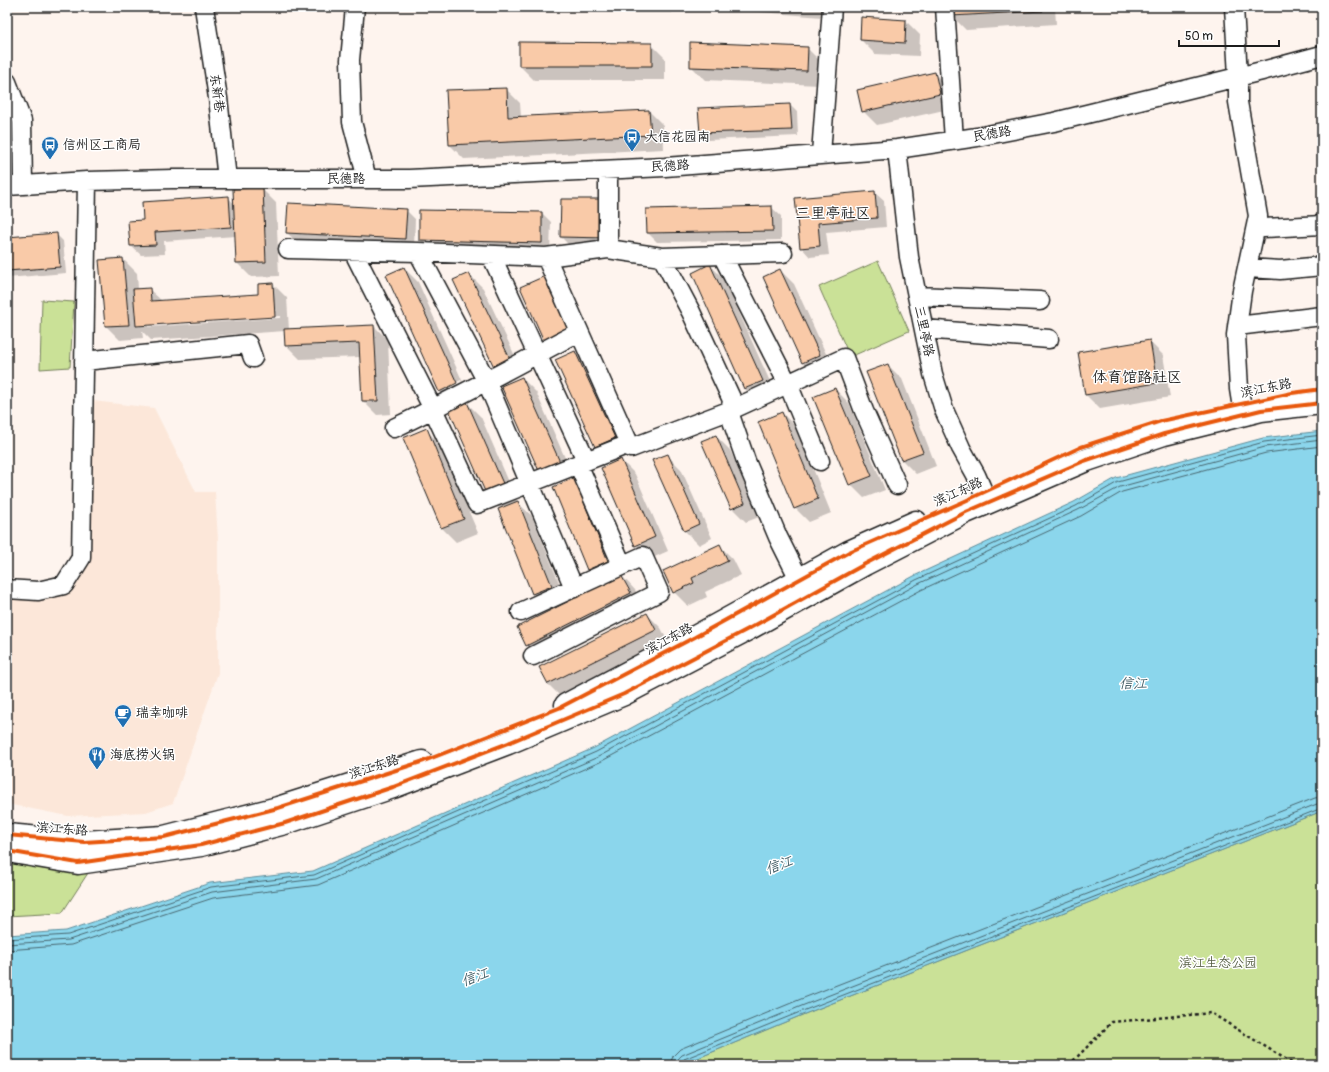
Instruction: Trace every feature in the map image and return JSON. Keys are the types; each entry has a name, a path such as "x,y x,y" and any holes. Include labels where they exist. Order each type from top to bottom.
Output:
{"main road":[{"name":"滨江东路","path":"7,835 84,842 164,837 293,804 424,761 559,708 695,637 849,552 985,497 1081,447 1161,421 1242,409 1292,393 1322,389"},
{"name":"滨江东路","path":"1242,409 1261,410 1322,403"},
{"name":"滨江东路","path":"7,851 78,863 201,845 285,823 393,788 508,743 624,694 750,628 865,564 966,512 985,497"}],"street":[{"name":"东新巷","path":"204,7 218,98 227,179"},
{"path":"355,7 350,60 352,122 367,179"},
{"path":"821,154 832,7"},
{"path":"945,7 954,140"},
{"path":"1234,7 1238,102 1258,216 1242,291 1236,335 1242,409"},
{"name":"民德路","path":"15,186 87,181 173,178 409,179 665,167 897,149 1054,122 1322,55"},
{"path":"7,82 22,121 15,186"},
{"name":"三里亭路","path":"897,149 909,257 933,374 944,410 961,448 976,475 985,497"},
{"path":"608,170 608,250"},
{"path":"7,589 38,591 64,586 81,558 87,181"},
{"path":"1256,226 1264,228 1322,225"},
{"path":"288,249 546,257 608,250 662,258 783,253"},
{"path":"353,250 433,409 477,504 630,444"},
{"path":"418,252 486,380 574,588"},
{"path":"491,255 537,354 582,462 622,565"},
{"path":"722,255 788,384 820,461"},
{"path":"546,257 631,448 731,410 844,358 864,411 897,485"},
{"path":"662,258 690,312 732,400 730,415 746,461 778,537 799,579"},
{"path":"1247,268 1280,270 1322,266"},
{"path":"917,296 1040,301"},
{"path":"1237,326 1322,316"},
{"path":"924,329 1049,339"},
{"path":"394,428 579,332"},
{"path":"84,361 248,344 253,358"},
{"path":"521,612 643,556 659,592 533,656"}],"path":[{"path":"1069,1065 1112,1022 1211,1014 1294,1065"}],"shaded area":[{"path":"7,118 15,118 22,149 7,150"},
{"path":"84,400 154,408 196,492 215,492 218,540 218,673 173,803 146,812 68,816 7,804 7,586 64,585 81,558"}],"green space":[{"path":"878,261 909,331 850,357 819,287"},
{"path":"42,300 74,302 70,367 40,369"},
{"name":"滨江生态公园","path":"1322,811 1322,1065 681,1065 807,1013"},
{"path":"7,856 32,860 88,873 62,913 7,916"}],"water":[{"name":"信江","path":"1322,431 1322,811 807,1013 681,1065 7,1065 7,935 66,931 210,883 313,871 594,748 914,576 1074,502 1116,478 1263,438"}],"building":[{"path":"951,7 1043,7 1043,11 951,16"},
{"path":"861,17 906,20 905,43 860,40"},
{"path":"519,42 652,43 652,66 519,66"},
{"path":"690,42 808,47 807,71 690,67"},
{"path":"935,72 940,94 862,112 857,90"},
{"path":"507,88 508,117 649,110 651,135 449,145 446,90"},
{"path":"790,104 792,130 700,133 698,108"},
{"path":"263,188 266,262 236,263 233,189"},
{"path":"875,191 877,218 818,223 820,246 800,248 795,198"},
{"path":"229,196 231,227 155,232 156,245 130,246 128,221 143,220 142,202"},
{"path":"561,199 606,199 606,238 560,237"},
{"path":"288,203 407,209 405,239 286,233"},
{"path":"772,206 773,231 647,233 646,209"},
{"path":"419,210 542,212 542,243 419,240"},
{"path":"57,233 60,267 7,271 7,237"},
{"path":"123,258 129,325 105,326 99,260"},
{"path":"710,264 763,381 744,389 692,273"},
{"path":"404,267 457,383 439,392 386,275"},
{"path":"780,269 820,355 802,363 763,277"},
{"path":"469,273 510,359 494,367 453,280"},
{"path":"545,276 569,330 544,341 520,287"},
{"path":"273,283 275,317 136,326 133,289 150,288 151,301 258,294 258,284"},
{"path":"374,325 378,401 362,401 359,343 285,346 284,329"},
{"path":"1150,340 1157,383 1085,395 1078,352"},
{"path":"575,351 615,438 595,447 555,360"},
{"path":"888,364 923,452 901,460 866,372"},
{"path":"522,377 560,462 539,471 501,386"},
{"path":"835,388 872,476 849,485 813,397"},
{"path":"467,402 505,488 487,496 449,410"},
{"path":"782,412 818,499 794,509 758,422"},
{"path":"427,428 464,519 441,528 403,438"},
{"path":"716,435 745,503 731,509 701,441"},
{"path":"668,454 699,524 684,531 652,460"},
{"path":"621,459 655,537 635,546 601,468"},
{"path":"574,478 608,561 587,570 553,487"},
{"path":"518,501 552,586 532,594 498,509"},
{"path":"720,544 728,561 692,578 694,583 673,593 663,571"},
{"path":"621,575 631,593 526,646 517,627"},
{"path":"647,613 656,630 548,684 539,667"}],"cycle path":[{"path":"7,835 84,842 164,837 278,808 424,761 559,708 695,637 849,552 965,501 1081,447 1161,421 1292,393 1322,389"},
{"path":"7,851 78,863 201,845 285,823 393,787 508,743 624,694 750,628 865,564 966,512 1084,461 1164,434 1261,410 1322,403"}],"place":[{"name":"大信花园南","path":"632,152"},
{"name":"信州区工商局","path":"50,160"},
{"name":"瑞幸咖啡","path":"123,728"},
{"name":"海底捞火锅","path":"97,770"}],"district":[{"name":"三里亭社区","path":"833,213"},
{"name":"体育馆路社区","path":"1137,377"}]}
